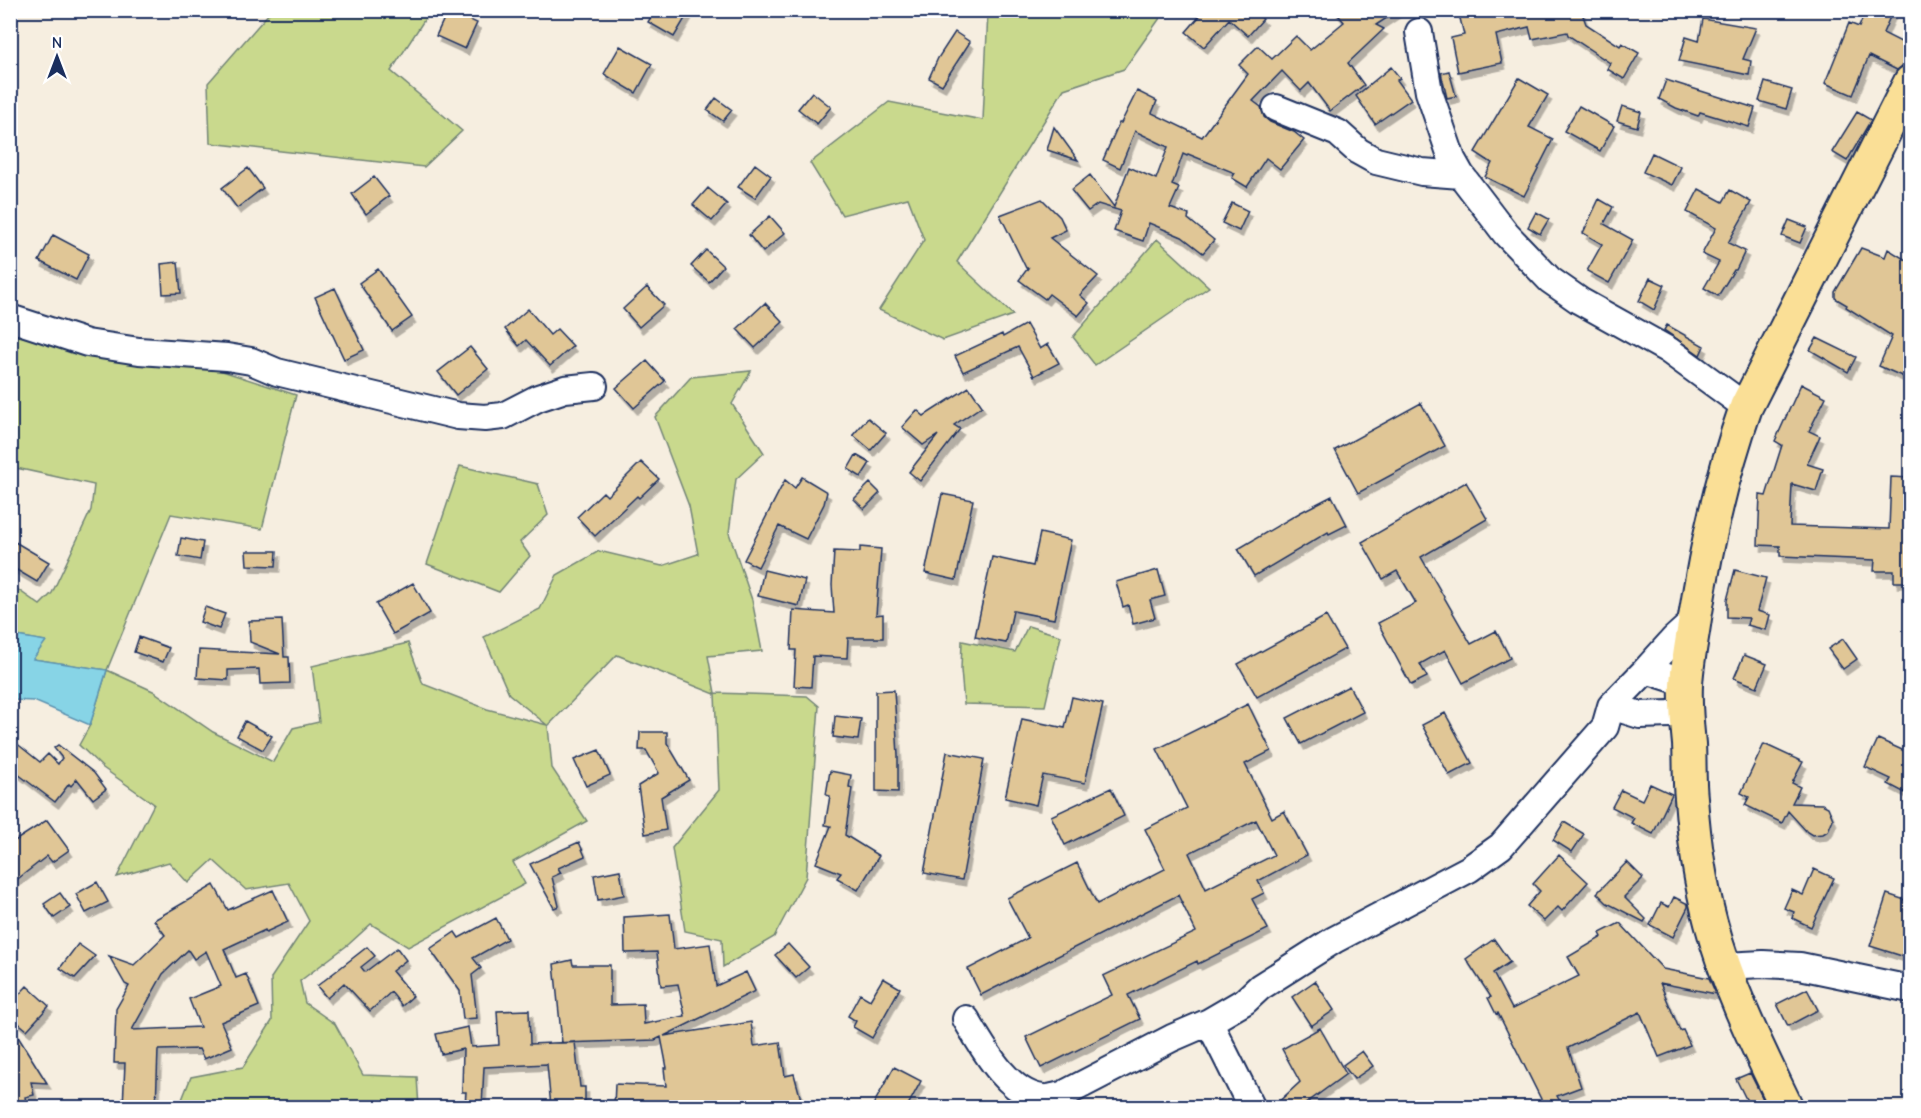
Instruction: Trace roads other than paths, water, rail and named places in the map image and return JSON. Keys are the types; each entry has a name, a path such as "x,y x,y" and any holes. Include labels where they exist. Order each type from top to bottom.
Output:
{"main road":[{"path":"1787,1107 1737,1001 1712,926 1695,844 1685,697 1702,573 1713,521 1746,407 1911,82"}],"street":[{"path":"1419,32 1429,92 1441,130 1461,175 1506,234 1550,280 1580,301 1668,350 1746,407"},
{"path":"1276,108 1338,134 1358,151 1376,161 1422,172 1461,175"},
{"path":"10,318 87,343 139,351 227,357 250,361 277,372 458,416 485,418 503,416 538,398 565,389 594,386"},
{"path":"966,1019 997,1070 1026,1093 1044,1098 1062,1095 1172,1038 1209,1022 1245,1001 1260,987 1334,940 1469,868 1501,846 1605,727 1611,706 1695,620"},
{"path":"1646,670 1685,697"},
{"path":"1640,715 1685,697"},
{"path":"1611,706 1640,715 1671,729 1689,744"},
{"path":"1725,966 1800,966 1911,989"},
{"path":"1209,1022 1252,1107"}],"water":[{"path":"11,635 46,641 33,659 107,670 90,725 34,701 11,700"}]}
